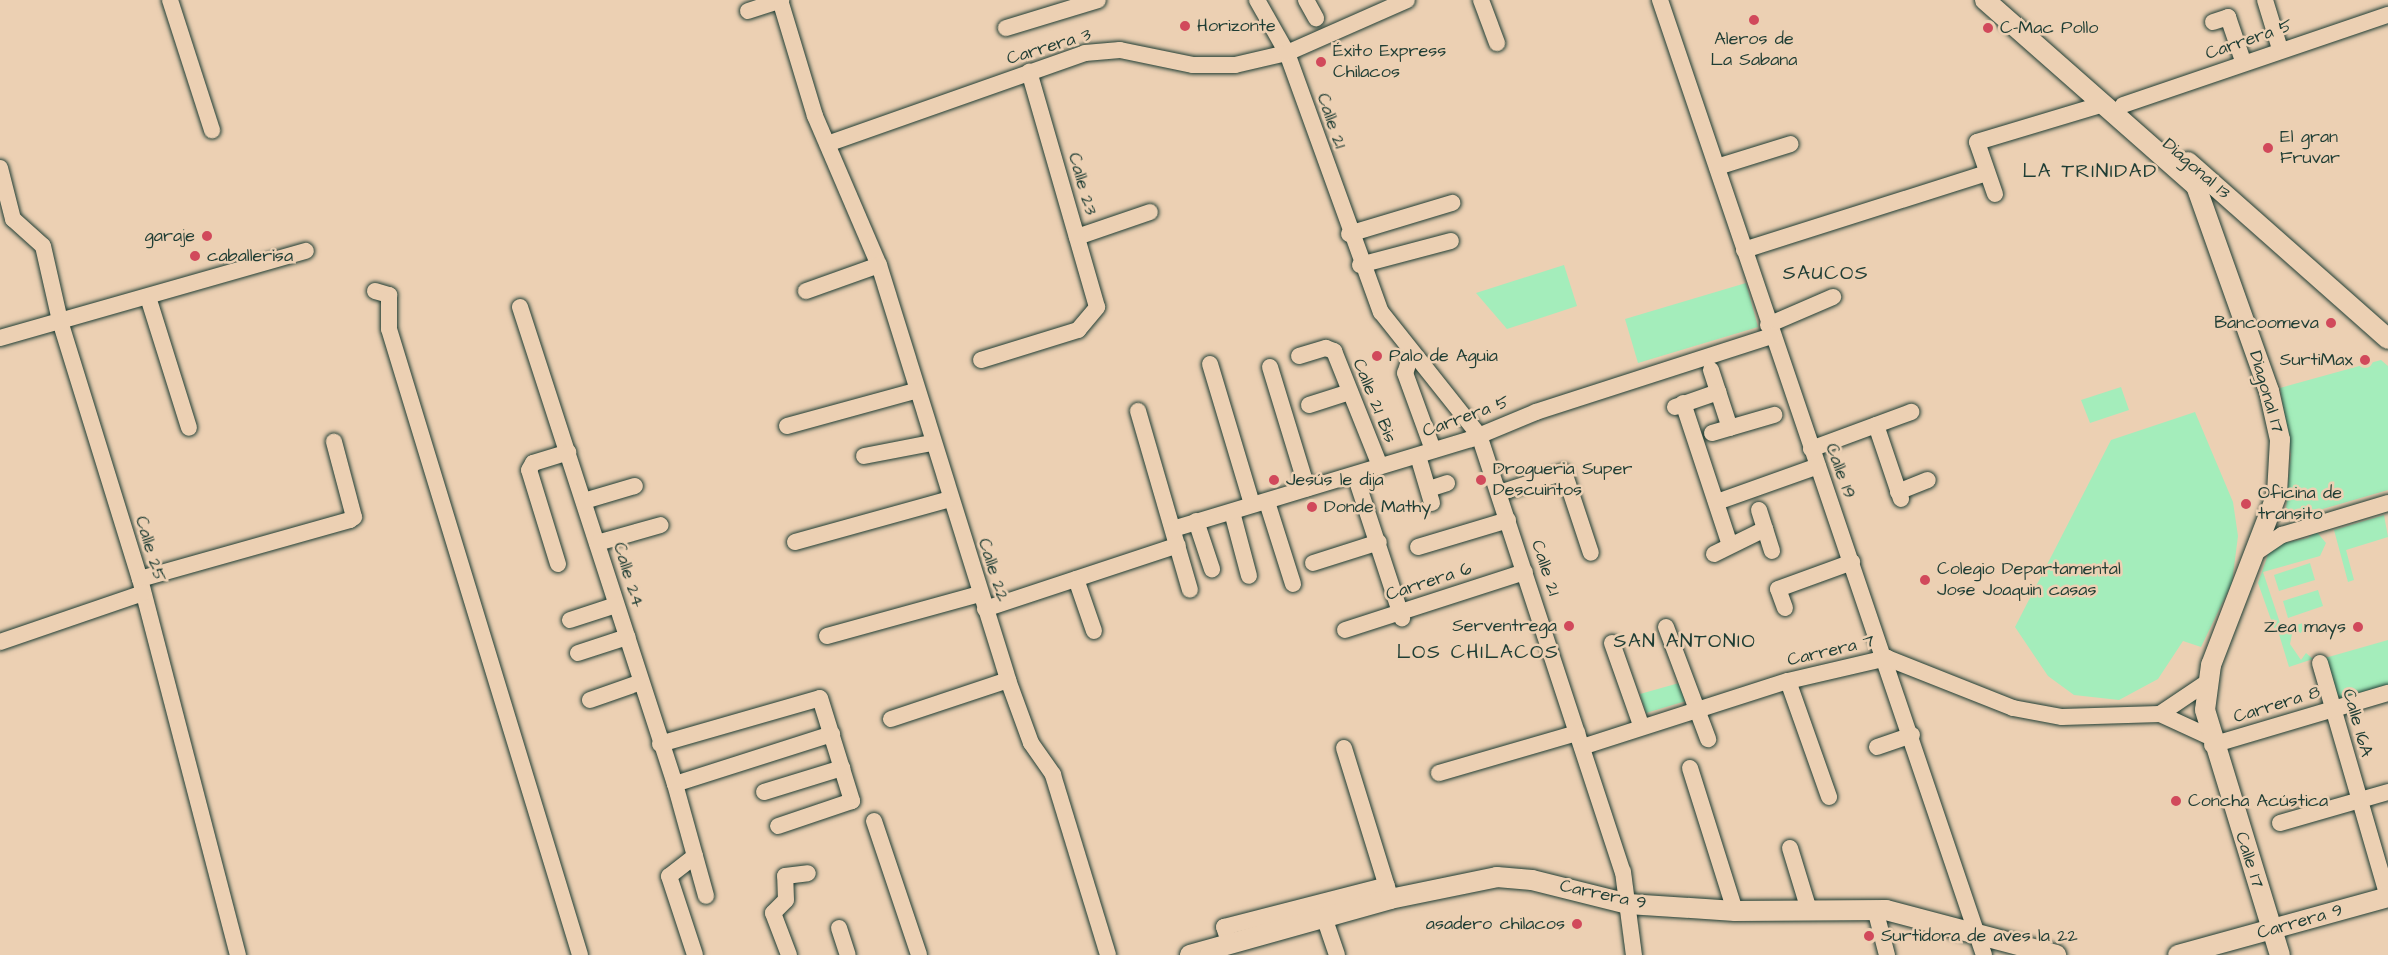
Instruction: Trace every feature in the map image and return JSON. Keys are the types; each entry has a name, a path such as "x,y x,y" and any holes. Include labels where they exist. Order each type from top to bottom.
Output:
{"main road":[{"name":"Diagonal 13","path":"1985,0 2327,279 2388,339"},
{"name":"Diagonal 13","path":"2003,0 2192,180 2211,227"},
{"path":"2211,227 2213,207 2222,202 2262,236 2274,237"},
{"name":"Diagonal 17","path":"2204,690 2218,646 2273,513 2281,457 2277,421 2211,227"},
{"name":"Calle 17","path":"2204,690 2211,741 2280,955"},
{"name":"Carrera 9","path":"1192,955 1229,942 1324,917 1389,892 1517,878 1628,904 1735,911 1875,909 1976,931 2056,955"},
{"name":"Carrera 9","path":"2178,955 2388,897"}],"street":[{"path":"170,0 212,130"},
{"path":"748,11 781,0 815,116 830,142 879,265 806,291"},
{"path":"1006,27 1077,3 1098,0"},
{"name":"Calle 21","path":"1257,0 1287,53 1360,265 1381,312 1479,435 1623,872 1634,955"},
{"path":"1306,0 1316,18"},
{"name":"Carrera 3","path":"830,142 1029,72 1098,51 1215,65 1287,53 1407,0"},
{"path":"1480,0 1497,43"},
{"name":"Calle 19","path":"1660,0 1770,331 1887,658 1984,955"},
{"path":"2265,0 2280,49"},
{"name":"Carrera 5","path":"1995,194 1977,142 2114,105 2388,15"},
{"path":"2213,22 2228,17 2243,61"},
{"name":"Calle 23","path":"981,360 1078,330 1097,307 1029,72"},
{"path":"1717,167 1791,144"},
{"name":"Calle 25","path":"0,168 13,219 43,246 60,321 142,586 238,955"},
{"path":"1744,250 1987,172"},
{"path":"1349,234 1452,203"},
{"path":"1077,237 1150,212"},
{"path":"1360,265 1451,241"},
{"path":"0,338 306,251"},
{"name":"Calle 22","path":"879,265 931,443 1008,680 1031,743 1053,775 1108,955"},
{"path":"375,291 389,296 389,329 580,955"},
{"path":"147,297 189,428"},
{"name":"Carrera 5","path":"827,636 1076,579 1175,537 1196,521 1355,475 1479,435 1770,331 1833,297"},
{"name":"Calle 24","path":"520,307 660,744 675,784 706,896"},
{"name":"Calle 21 Bis","path":"1299,356 1331,347 1380,466"},
{"path":"1412,352 1405,373 1425,453 1430,496 1447,483"},
{"path":"1210,364 1226,443 1259,503 1293,584"},
{"path":"1270,367 1307,488"},
{"path":"1711,370 1730,428"},
{"path":"787,426 915,391"},
{"path":"1309,405 1350,392"},
{"path":"1718,392 1679,405 1717,502 1730,545"},
{"path":"1138,411 1190,590"},
{"path":"1811,449 1911,412"},
{"path":"1712,433 1774,415"},
{"path":"1876,425 1900,495 1928,480"},
{"path":"0,642 142,586 350,520 354,517 334,442"},
{"path":"864,456 931,443"},
{"path":"558,564 529,470 532,463 568,452"},
{"path":"1717,502 1818,466"},
{"path":"1499,493 1564,471 1591,553"},
{"path":"1355,475 1379,542 1401,615"},
{"path":"584,501 635,486"},
{"path":"2273,513 2276,523 2286,528 2388,497"},
{"path":"795,542 950,499"},
{"path":"2258,551 2282,535 2388,503"},
{"path":"1759,510 1772,551"},
{"path":"1232,512 1249,576"},
{"path":"1418,548 1508,520"},
{"path":"1196,521 1212,569"},
{"path":"597,543 661,525"},
{"path":"1713,554 1765,529"},
{"path":"1313,563 1379,542"},
{"path":"1785,608 1778,589 1852,562"},
{"name":"Carrera 6","path":"1345,630 1401,615 1526,572"},
{"path":"1076,579 1094,631"},
{"path":"570,620 616,605"},
{"path":"1666,627 1708,739"},
{"path":"578,653 627,637"},
{"path":"1612,643 1641,725"},
{"name":"Carrera 7","path":"1439,773 1641,725 1788,681 1887,658 2041,715 2160,714 2211,741"},
{"name":"Calle 16A","path":"2320,663 2388,897"},
{"path":"891,719 1008,680"},
{"path":"1788,681 1829,797"},
{"path":"590,700 641,682"},
{"path":"2160,714 2204,690"},
{"name":"Carrera 8","path":"2211,741 2388,693"},
{"path":"660,744 816,697 823,701 851,802 778,826"},
{"path":"675,784 832,734"},
{"path":"1877,747 1912,735"},
{"path":"1229,942 1224,927 1389,892 1344,748"},
{"path":"764,792 842,768"},
{"path":"1690,768 1735,911"},
{"path":"2280,823 2388,792"},
{"path":"874,821 919,955"},
{"path":"1790,848 1809,910"},
{"path":"695,856 669,876 695,955"},
{"path":"789,955 773,913 786,900 785,876 808,873"},
{"path":"1875,909 1887,955"},
{"path":"1324,917 1337,955"},
{"path":"839,928 848,955"}],"green space":[{"path":"1564,265 1577,306 1507,329 1476,293"},
{"path":"1746,283 1758,327 1638,363 1625,319"},
{"path":"2381,360 2388,366 2388,490 2285,520 2291,454 2280,388"},
{"path":"2121,387 2129,410 2090,423 2081,400"},
{"path":"2195,412 2233,502 2238,536 2232,583 2201,647 2183,641 2158,679 2119,700 2074,695 2048,676 2015,627 2111,440"},
{"path":"2384,515 2388,537 2346,550 2354,580 2348,582 2334,530"},
{"path":"2316,531 2326,543 2320,556 2263,572 2281,626 2274,628 2258,583 2271,546 2308,538"},
{"path":"2310,563 2315,580 2279,591 2274,575"},
{"path":"2318,590 2323,606 2288,618 2283,601"},
{"path":"2306,622 2301,633 2293,629 2290,644 2301,660 2306,653 2313,659 2289,667 2278,631"},
{"path":"2388,640 2388,693 2333,709 2318,660"},
{"path":"1679,683 1686,701 1646,713 1640,694"}],"place":[{"name":"Aleros de La Sabana","path":"1754,20"},
{"name":"Horizonte","path":"1185,26"},
{"name":"C-Mac Pollo","path":"1988,28"},
{"name":"Éxito Express Chilacos","path":"1321,62"},
{"name":"El gran Fruvar","path":"2268,148"},
{"name":"garaje","path":"207,236"},
{"name":"caballerisa","path":"195,256"},
{"name":"Bancoomeva","path":"2331,323"},
{"name":"Palo de Aguia","path":"1377,356"},
{"name":"SurtiMax","path":"2365,360"},
{"name":"Jesús le dija","path":"1274,480"},
{"name":"Drogueria Super Descuintos","path":"1481,480"},
{"name":"Oficina de transito","path":"2246,504"},
{"name":"Donde Mathy","path":"1312,507"},
{"name":"Colegio Departamental Jose Joaquin casas","path":"1925,580"},
{"name":"Serventrega","path":"1569,626"},
{"name":"Zea mays","path":"2358,627"},
{"name":"Concha Acústica","path":"2176,801"},
{"name":"asadero chilacos","path":"1577,924"},
{"name":"Surtidora de aves la 22","path":"1869,936"}],"district":[{"name":"LA TRINIDAD","path":"2090,171"},
{"name":"SAUCOS","path":"1826,273"},
{"name":"SAN ANTONIO","path":"1685,641"},
{"name":"LOS CHILACOS","path":"1478,652"}]}
